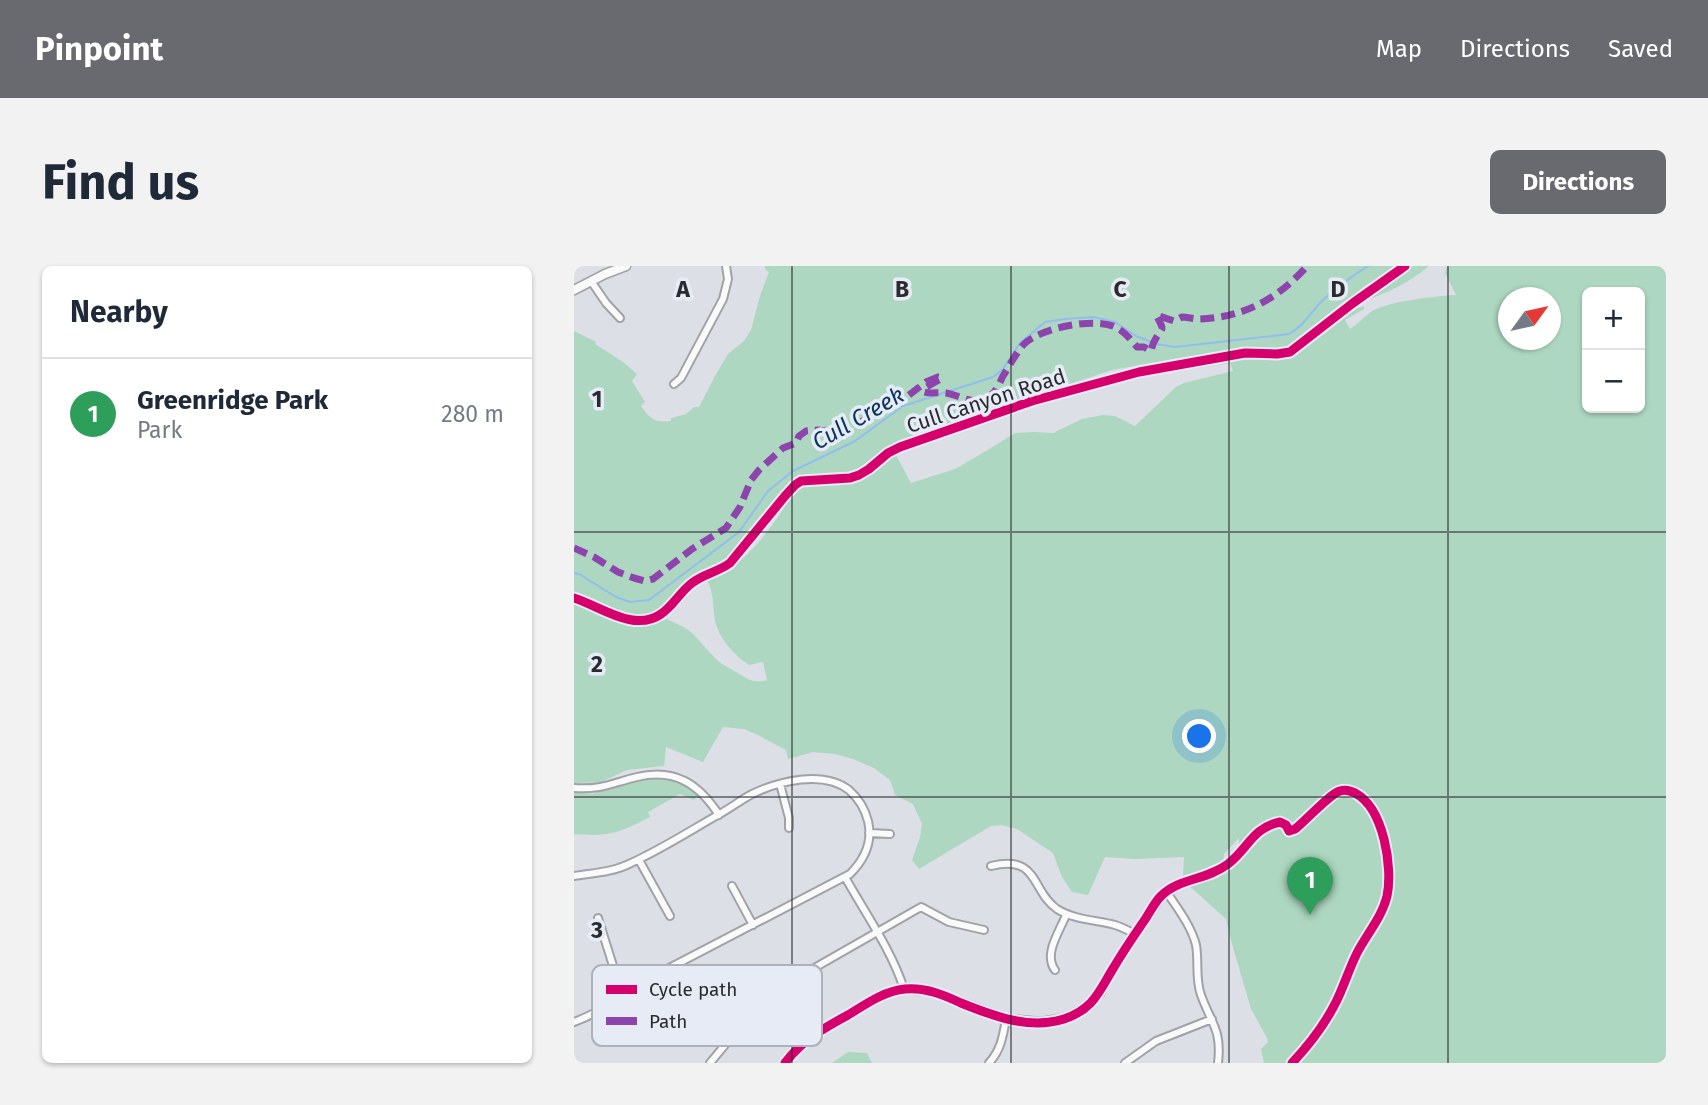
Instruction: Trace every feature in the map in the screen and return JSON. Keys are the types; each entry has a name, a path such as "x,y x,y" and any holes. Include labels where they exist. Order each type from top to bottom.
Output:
{"street":[{"path":"574,290 626,266"},
{"path":"674,383 681,378 723,299 728,279 726,266"},
{"name":"Cull Canyon Road","path":"574,598 623,618 636,621 653,618 667,609 693,582 730,563 785,496 802,481 850,478 859,475 900,447 1032,401 1128,375 1245,353 1290,352 1405,266"},
{"path":"591,281 620,318"},
{"path":"574,788 604,788 638,777 669,775 686,780 697,788 719,815"},
{"path":"574,876 621,867 639,860 750,796 780,784 815,778 838,783 852,793 868,820 869,833 868,847 861,862 850,874 674,965"},
{"path":"780,784 789,828"},
{"path":"822,1030 884,994 904,989 931,991 1006,1019 1041,1023 1077,1013 1100,993 1135,934 1166,891 1204,877 1230,863 1256,833 1265,827 1280,822 1286,825 1289,831 1295,829 1337,792 1347,790 1359,795 1369,804 1382,831 1388,877 1386,899 1357,952 1335,1003 1317,1032 1292,1063"},
{"path":"869,833 890,834"},
{"path":"639,860 670,916"},
{"path":"991,866 1002,863 1018,865 1034,878 1051,905 1066,915 1118,925 1135,934"},
{"path":"845,877 900,975 904,989"},
{"path":"733,886 753,925"},
{"path":"1166,891 1193,937 1197,952 1199,989 1218,1033 1218,1063"},
{"path":"819,965 921,907 949,922 984,930"},
{"path":"1055,970 1049,955 1066,915"},
{"path":"598,918 613,965"},
{"path":"574,1022 592,1014"},
{"path":"989,1063 1000,1048 1006,1019"},
{"path":"1125,1063 1156,1041 1212,1019"},
{"path":"710,1063 725,1046"},
{"path":"785,1063 801,1046"}],"green space":[{"path":"765,266 1396,266 1362,288 1295,345 1282,349 1255,349 1184,357 1112,370 897,443 857,470 844,474 806,475 788,486 728,560 696,575 671,602 650,615 630,617 594,599 574,593 574,331 596,342 595,344 637,374 632,381 645,402 641,406 650,417 657,421 671,421 671,418 699,407 728,354 744,341 751,330 769,272"},
{"path":"1413,266 1429,266 1398,287 1363,301"},
{"path":"1447,266 1666,266 1666,1063 1264,1063 1261,1049 1268,1042 1267,1038 1251,1009 1226,919 1186,883 1223,870 1235,861 1239,838 1224,854 1223,866 1196,876 1183,877 1184,857 1105,857 1088,895 1072,892 1062,877 1053,853 1017,829 1001,825 991,826 919,869 912,860 922,824 913,804 895,795 890,780 874,768 835,754 813,752 788,759 786,750 744,729 723,727 703,762 666,747 664,766 627,770 601,782 574,783 574,603 608,619 630,625 667,619 691,632 724,665 751,680 767,680 763,662 749,665 734,653 722,638 715,621 711,591 706,579 726,570 745,556 769,530 797,491 809,485 861,479 896,455 911,483 955,469 1015,433 1053,433 1082,419 1115,416 1135,426 1176,387 1233,371 1230,363 1168,373 1151,373 1242,356 1283,358 1298,351 1336,320 1353,310 1364,306 1364,309 1345,320 1350,329 1372,311 1389,304 1456,295 1445,273"},
{"path":"653,778 678,782 698,795 694,800 680,794 648,812 650,817 622,830 596,835 574,834 574,792 593,794"},
{"path":"848,1052 867,1053 872,1063 832,1063"}],"waterway":[{"name":"Cull Creek","path":"574,573 616,597 630,602 649,600 739,532 768,491 793,471 855,441 903,406 993,377 1003,369 1020,343 1045,322 1093,317 1115,322 1136,336 1156,344 1175,347 1289,334 1333,291 1368,266"}],"marked path":[{"path":"574,548 618,572 645,581 653,579 692,549 726,528 759,470 783,448 796,443 799,436 806,431 839,433 874,415 885,406 897,404 926,382 938,377 942,378 925,388 924,392 946,393 974,401 986,398 995,390 1024,344 1055,329 1083,324 1108,325 1123,332 1137,347 1151,351 1162,329 1156,315 1174,321 1182,317 1198,319 1230,315 1272,297 1307,266"}],"cycle path":[{"path":"574,598 617,616 640,621 651,619 665,611 696,580 730,563 785,496 801,481 850,478 869,469 900,447 1032,401 1139,372 1245,353 1290,352 1405,266"},
{"path":"822,1030 890,992 912,989 927,990 1012,1020 1051,1022 1074,1015 1095,998 1155,903 1168,890 1228,864 1257,834 1271,825 1280,822 1286,825 1289,831 1295,829 1331,797 1340,791 1348,790 1365,801 1379,825 1389,870 1387,896 1378,918 1357,953 1332,1010 1292,1063"},
{"path":"785,1063 801,1046"}],"place":[{"name":"Greenridge Park","path":"1310,915"}]}
